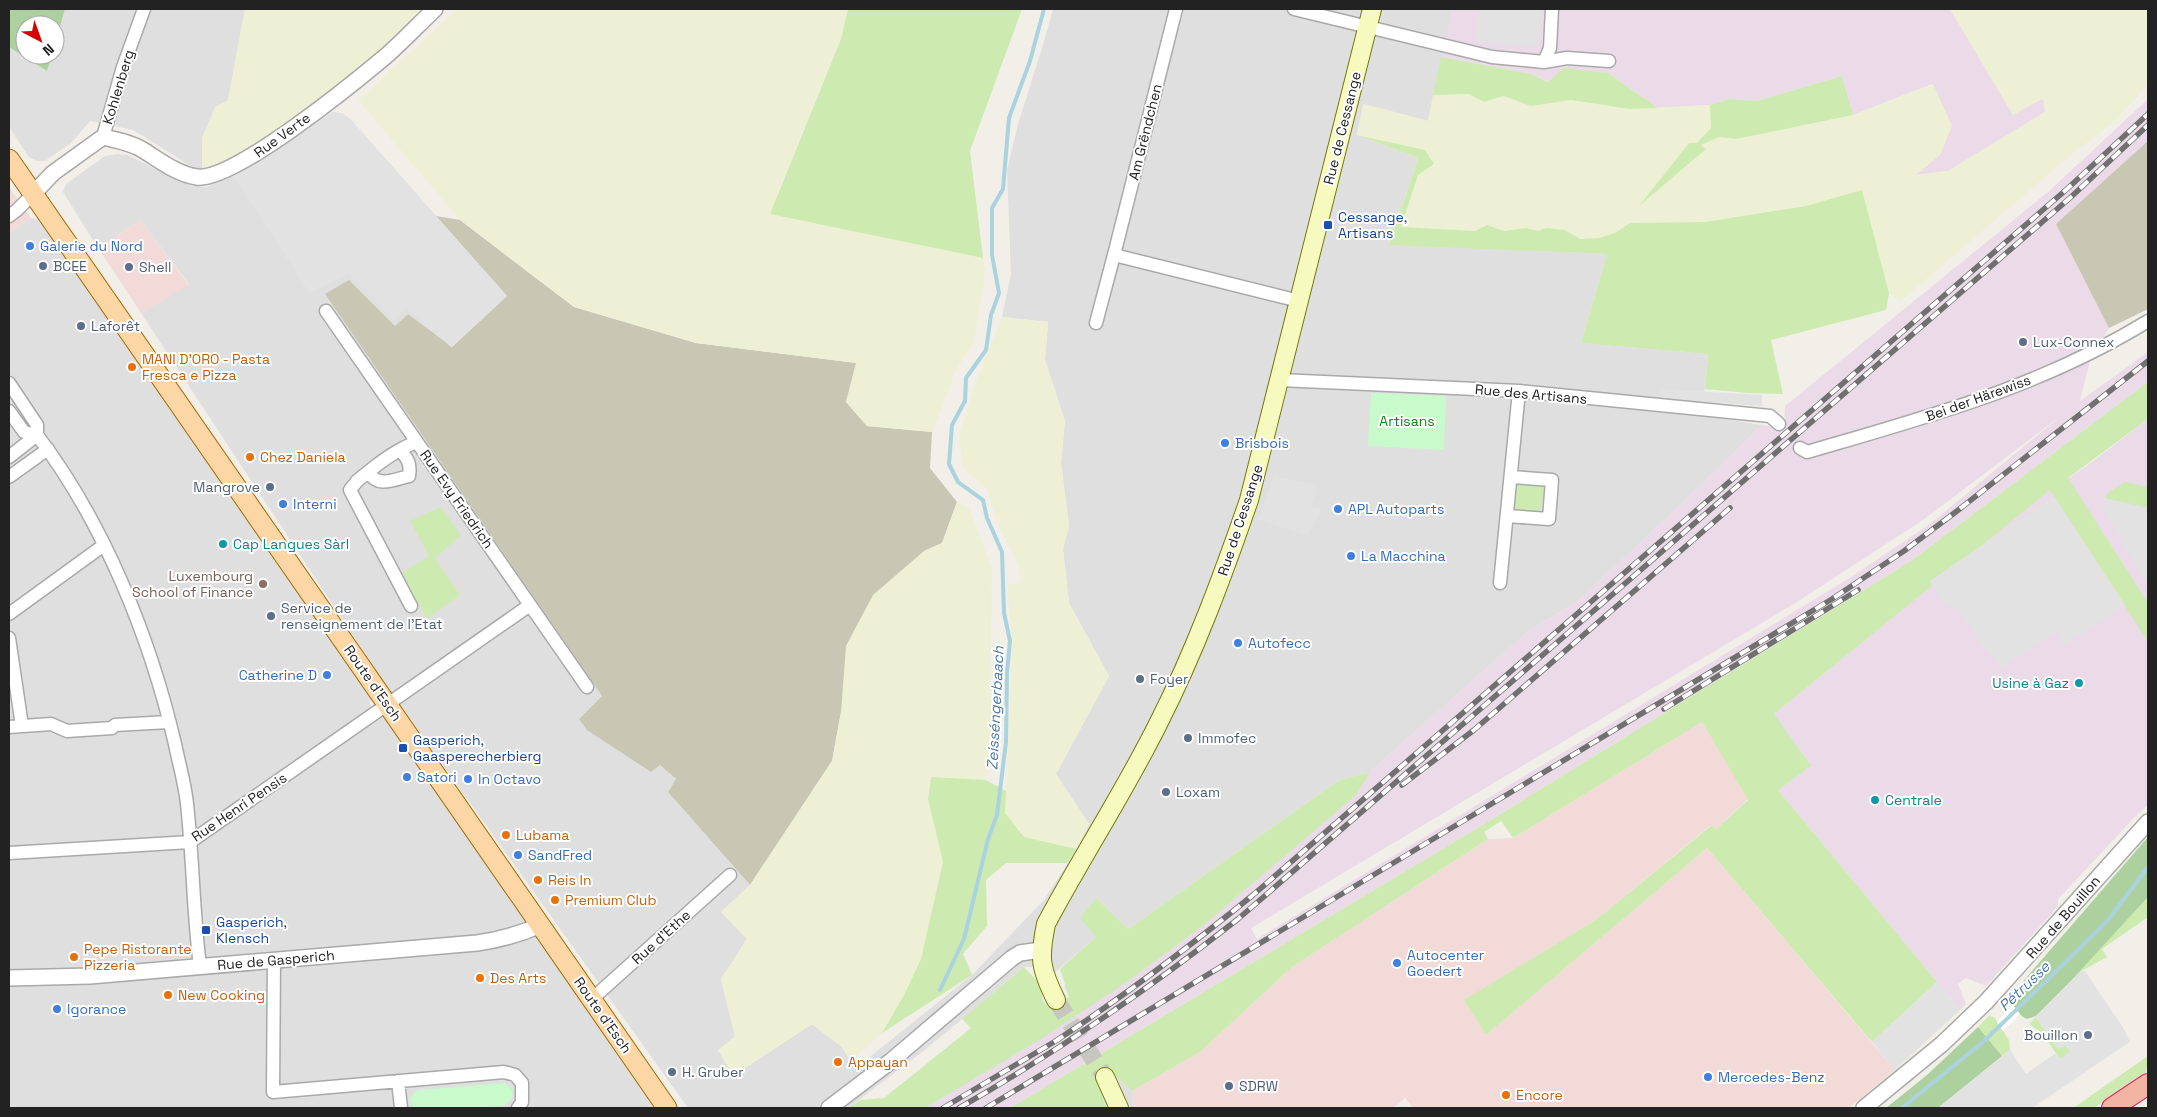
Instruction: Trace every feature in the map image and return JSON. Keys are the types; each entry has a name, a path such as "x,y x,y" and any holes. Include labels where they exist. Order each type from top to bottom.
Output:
{"highway":[{"path":"2112,1108 2148,1084"}],"main road":[{"name":"Rue de Cessange","path":"1056,1000 1044,975 1041,950 1046,924 1139,762 1176,687 1226,564 1249,500 1372,9"},
{"name":"Route d'Esch","path":"9,159 667,1108"},
{"path":"1105,1077 1119,1108"}],"street":[{"name":"Kohlenberg","path":"33,194 53,173 103,137 123,67 144,9"},
{"name":"Rue Verte","path":"103,137 118,140 141,149 176,170 198,177 215,174 245,161 288,132 386,56 435,9"},
{"name":"Am Grëndchen","path":"1096,323 1176,9"},
{"path":"1294,9 1492,57 1544,62 1568,58 1610,61"},
{"path":"1544,62 1550,48 1552,9"},
{"path":"9,216 33,194"},
{"path":"1114,255 1299,301"},
{"name":"Rue Evy Friedrich","path":"326,311 588,687"},
{"name":"Bei der Härewiss","path":"1800,448 1807,452 1958,408 2008,390 2096,351 2148,320"},
{"name":"Rue des Artisans","path":"1280,380 1519,391 1770,416 1779,424"},
{"path":"9,383 37,425 37,435 48,449 104,545 124,588 157,677 187,802 200,966"},
{"path":"1500,583 1519,391"},
{"path":"9,411 24,432 37,435"},
{"path":"9,457 37,435"},
{"path":"410,606 350,490 368,472 400,450 417,442"},
{"path":"9,478 48,449"},
{"path":"368,472 373,479 380,482 409,476 411,467 408,459 400,450"},
{"path":"1507,516 1549,519 1552,480 1510,477"},
{"path":"9,614 104,545"},
{"name":"Rue Henri Pensis","path":"9,853 190,842 530,605"},
{"path":"9,638 22,726"},
{"path":"9,727 51,724 67,731 112,728 115,725 169,722"},
{"name":"Rue de Bouillon","path":"1864,1108 1942,1044 1986,1002 2148,822"},
{"name":"Rue d'Ethe","path":"592,999 730,875"},
{"name":"Rue de Gasperich","path":"9,978 90,976 494,940 522,933 541,925"},
{"path":"829,1108 898,1056 1012,958 1020,953 1041,950"},
{"path":"274,960 273,1092 504,1072 515,1075 522,1083 522,1102 518,1108"},
{"path":"398,1081 402,1108"}],"shaded area":[{"path":"65,9 245,9 228,101 202,138 202,169 189,165 133,130 90,121 71,143 45,161 37,161 29,157 9,127 9,47 15,51 15,65 38,65 47,71 49,65 65,65 65,15 63,15"},
{"path":"245,9 427,9 384,49 273,136 239,157 202,169 202,138 215,107 228,100"},
{"path":"458,9 848,9 841,39 770,213 983,258 985,272 974,342 956,370 932,432 867,426 846,402 856,363 696,343 574,307 460,220 358,100"},
{"path":"1053,9 1453,9 1428,121 1364,104 1357,135 1418,158 1389,244 1607,254 1581,343 1708,354 1705,389 1694,414 1762,425 1684,502 1578,601 1530,630 1370,772 1338,781 1128,929 1096,898 1096,937 1052,975 1042,967 1024,967 925,1050 848,1108 688,1108 383,681 141,313 189,284 140,220 98,248 63,192 66,184 105,156 117,154 127,155 189,185 206,187 234,176 333,112 344,114 352,121 507,296 451,347 408,314 395,326 349,280 547,616 602,696 579,719 660,765 676,779 668,792 750,885 721,912 747,939 721,979 735,1037 734,1075 812,1024 841,1046 856,1068 972,975 1044,900 1077,849 1089,824 1056,774 1109,676 1069,603 1063,549 1069,526 1061,463 1065,421 1045,360 1048,322 1002,317 1011,274 1007,170 1018,124"},
{"path":"1453,9 1950,9 2013,114 2044,98 2045,112 1948,171 1915,175 1932,84 1853,115 1842,76 1757,101 1729,99 1710,105 1658,108 1608,73 1549,82 1531,74 1441,57"},
{"path":"1479,9 1542,9 1538,47 1476,42"},
{"path":"1950,9 2148,9 2148,84 2115,122 2073,153 1901,301 1889,293 1862,190 1806,206 1705,222 1630,223 1615,233 1599,238 1580,239 1565,230 1546,228 1538,231 1526,228 1504,231 1487,225 1475,231 1400,227 1418,175 1434,164 1425,150 1357,135 1363,104 1428,121 1433,95 1469,94 1484,102 1504,96 1531,106 1571,100 1629,109 1710,105 1712,128 1697,143 1689,143 1705,148 1700,146 1719,137 1736,139 1853,115 1933,84 1952,126 1940,155 1916,175 1948,171 2045,112 2043,98 2013,115"},
{"path":"2148,99 2148,309 2109,328 2090,361 2080,401 2148,352 2148,382 1911,561 1481,826 1010,1108 885,1108 1052,1010 1069,997 1064,986 1338,781 1370,772 1530,630 1578,601 1684,502 1762,425 1780,428 1784,425 1785,406 2048,192","holes":["2062,415 1930,524 1851,577 1257,939 1251,928 1797,602 1923,520"]},
{"path":"333,112 344,114 352,121 507,296 451,347 407,309 394,322 348,273 310,294 234,176"},
{"path":"2148,141 2148,309 2109,328 2056,224"},
{"path":"9,187 31,218 9,233"},
{"path":"436,216 460,220 574,307 696,343 857,363 846,402 867,426 932,432 930,468 957,502 942,543 924,551 841,712 832,761 750,885 668,792 676,779 660,765 651,772 587,730 579,719 602,696 325,294 349,280 395,326 408,314 452,347 507,296"},
{"path":"31,218 45,226 367,691 371,699 370,705 391,719 656,1108 9,1108 9,233"},
{"path":"140,220 189,285 141,313 98,248"},
{"path":"1002,317 1048,322 1045,360 1065,421 1061,463 1069,526 1063,549 1069,603 1109,676 1056,774 1089,824 1077,849 1024,837 1005,813 1012,639 1007,585 1020,582 1018,564 996,519 987,489 963,468 959,435 978,375"},
{"path":"1661,389 1762,395 1762,406 1660,399"},
{"path":"2148,419 2148,805 2058,899 2058,905 2054,911 1986,986 1966,978 1958,984 1966,1004 1960,1010 1778,790 1774,714 2040,497 2088,465"},
{"path":"1274,476 1316,485 1311,507 1321,509 1307,535 1259,520"},
{"path":"2054,496 2125,605 2064,645 2056,632 2001,668 1980,642 1960,611 1941,601 1930,581"},
{"path":"2104,498 2148,508 2148,586 2102,506"},
{"path":"957,502 969,508 992,568 990,684 993,740 986,780 931,778 928,799 943,862 921,959 904,995 882,1033 851,1061 841,1046 812,1024 733,1076 718,1050 735,1036 721,979 747,939 721,912 750,885 832,761 841,712 846,646 873,595 924,551 942,543"},
{"path":"1702,722 1748,799 1715,830 1711,825 1597,919 1465,1000 1486,1035 1707,848 1895,1070 1849,1108 1413,1108 1405,1098 1393,1108 1133,1108 1134,1099 1132,1091 1200,1052 1292,967 1488,839 1513,838"},
{"name":"Bouillon","path":"2085,971 2124,1029 2130,1042 2032,1108 1938,1108 2010,1050 2026,1074 2056,1053 2060,1059 2070,1052 2065,1045 2058,1049 2036,1016 2080,972"},
{"path":"1937,982 1960,1010 1895,1070 1872,1042"},
{"path":"1113,1072 1132,1091 1134,1099 1133,1108 1106,1108 1098,1080"}],"green space":[{"path":"9,9 65,9 63,15 15,15 15,51 9,47"},
{"path":"848,9 1022,9 970,151 983,258 770,214 841,39"},
{"path":"1441,57 1531,74 1548,82 1564,68 1608,73 1658,108 1629,109 1571,100 1531,106 1504,96 1484,102 1469,94 1433,95"},
{"path":"38,65 49,65 47,71"},
{"path":"1842,76 1853,115 1736,139 1719,137 1701,145 1706,149 1639,206 1689,143 1697,143 1711,128 1710,105 1729,99 1757,101"},
{"path":"1357,135 1425,150 1434,164 1418,175 1401,227 1475,231 1487,225 1504,231 1526,228 1538,231 1546,228 1565,230 1580,239 1599,238 1615,233 1630,223 1705,222 1806,206 1862,190 1889,293 1886,310 1771,340 1783,394 1705,389 1708,354 1581,343 1607,254 1389,245 1418,158"},
{"path":"2148,382 2148,419 2068,478 2148,603 2148,642 2050,490 1774,714 1811,766 1778,790 1937,982 1872,1042 1707,848 1486,1035 1464,1000 1597,919 1712,825 1715,830 1748,800 1702,722 1513,838 1501,821 1484,832 1488,839 1292,967 1200,1052 1132,1091 1113,1073 1098,1080 1106,1108 1010,1108 1481,826 1911,561"},
{"name":"Artisans","path":"1371,393 1446,396 1444,450 1368,446"},
{"path":"2125,482 2148,487 2148,508 2104,498 2108,493"},
{"path":"1518,483 1544,485 1545,489 1540,511 1537,514 1514,511 1512,508 1515,486"},
{"path":"441,507 461,535 435,558 460,595 427,619 402,573 429,556 410,521"},
{"path":"1370,772 1356,795 1205,924 1131,979 1041,1039 925,1108 848,1108 860,1100 884,1098 971,1028 962,1019 1024,967 1040,984 1043,1001 1051,1010 1069,997 1060,969 1096,937 1080,918 1096,898 1128,929 1338,781"},
{"path":"931,777 986,780 1006,791 1005,813 1024,837 1077,849 1067,863 1006,863 986,880 987,926 963,954 972,975 882,1033 904,995 921,959 943,862 928,799"},
{"path":"2148,837 2148,897 2036,1016 2027,1019 2021,1016 2012,1004 2010,997"},
{"path":"2148,897 2148,917 2102,949 2107,957 2080,972 2070,982"},
{"path":"1989,1016 1994,1017 2009,1040 2010,1050 2002,1056 1978,1027"},
{"path":"2036,1017 2058,1049 2065,1045 2071,1052 2060,1059 2042,1033 2029,1024"},
{"path":"1978,1027 2002,1056 1938,1108 1886,1108 1927,1075"},
{"path":"2148,1056 2146,1073 2094,1108 2073,1108"},
{"path":"505,1083 513,1091 512,1098 504,1106 413,1108 410,1100 418,1090"}],"pier":[{"path":"2013,1005 2020,1014 2003,1031 1997,1022"}],"waterway":[{"name":"Zeisséngerbaach","path":"940,990 964,939 988,839 997,815 1006,742 1007,673 1010,641 1004,613 1002,552 987,518 983,500 958,482 949,464 952,425 965,401 966,378 986,350 991,315 999,293 992,255 992,208 1003,189 1009,118 1030,61 1044,9"},
{"name":"Pétrusse","path":"1902,1108 1984,1041 2040,987 2109,919 2148,867"}],"tunnel":[{"path":"1056,1000 1105,1077"}],"railway":[{"path":"1054,1042 1155,971 1253,895 2067,189 2148,114"},
{"path":"959,1108 1031,1065 1102,1019 1238,919 2071,197 2148,125"},
{"path":"986,1108 1832,599 1904,551 2148,361"},
{"path":"1402,785 1474,730 1730,508"},
{"path":"1664,709 1858,590"},
{"path":"943,1108 1059,1039"}],"place":[{"name":"Cessange, Artisans","path":"1328,225"},
{"name":"Galerie du Nord","path":"30,246"},
{"name":"BCEE","path":"43,266"},
{"name":"Shell","path":"129,267"},
{"name":"Laforêt","path":"81,326"},
{"name":"Lux-Connex","path":"2023,342"},
{"name":"MANI D'ORO - Pasta Fresca e Pizza","path":"132,367"},
{"name":"Brisbois","path":"1225,443"},
{"name":"Chez Daniela","path":"250,457"},
{"name":"Mangrove","path":"270,487"},
{"name":"Interni","path":"283,504"},
{"name":"APL Autoparts","path":"1338,509"},
{"name":"Cap Langues Sàrl","path":"223,544"},
{"name":"La Macchina","path":"1351,556"},
{"name":"Luxembourg School of Finance","path":"263,584"},
{"name":"Service de renseignement de l'Etat","path":"271,616"},
{"name":"Autofecc","path":"1238,643"},
{"name":"Catherine D","path":"327,675"},
{"name":"Foyer","path":"1140,679"},
{"name":"Usine à Gaz","path":"2079,683"},
{"name":"Immofec","path":"1188,738"},
{"name":"Gasperich, Gaasperecherbierg","path":"403,748"},
{"name":"Satori","path":"407,777"},
{"name":"In Octavo","path":"468,779"},
{"name":"Loxam","path":"1166,792"},
{"name":"Centrale","path":"1875,800"},
{"name":"Lubama","path":"506,835"},
{"name":"SandFred","path":"518,855"},
{"name":"Reis In","path":"538,880"},
{"name":"Premium Club","path":"555,900"},
{"name":"Gasperich, Klensch","path":"206,930"},
{"name":"Pepe Ristorante Pizzeria","path":"74,957"},
{"name":"Autocenter Goedert","path":"1397,963"},
{"name":"Des Arts","path":"480,978"},
{"name":"New Cooking","path":"168,995"},
{"name":"Igorance","path":"57,1009"},
{"name":"Bouillon","path":"2088,1035"},
{"name":"Appayan","path":"838,1062"},
{"name":"H. Gruber","path":"672,1072"},
{"name":"Mercedes-Benz","path":"1708,1077"},
{"name":"SDRW","path":"1229,1086"},
{"name":"Encore","path":"1506,1095"}]}
